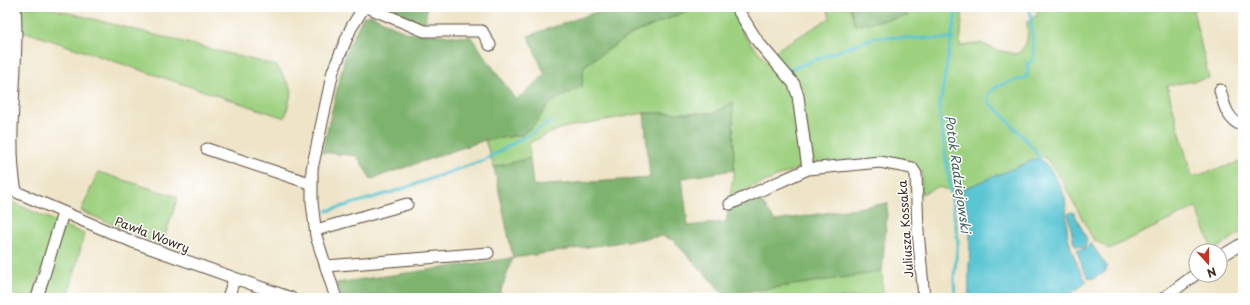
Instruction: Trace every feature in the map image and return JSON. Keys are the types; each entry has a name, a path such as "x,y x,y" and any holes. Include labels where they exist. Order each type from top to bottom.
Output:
{"street":[{"path":"12,190 11,142 17,54 15,7"},
{"path":"336,298 316,230 312,202 312,169 333,71 351,28 365,7 424,31 482,31 490,45"},
{"path":"736,7 758,42 785,71 794,84 798,96 808,170"},
{"path":"1220,90 1229,115 1243,126"},
{"path":"207,149 312,184"},
{"name":"Juliusza Kossaka","path":"730,204 808,170 880,162 912,168 916,174 917,184 918,231 924,298"},
{"name":"Pawła Wowry","path":"12,190 133,242 291,298"},
{"path":"316,230 407,204"},
{"path":"37,298 63,213"},
{"path":"1228,252 1243,243"},
{"path":"326,266 488,253"},
{"path":"228,298 234,279"},
{"path":"1164,298 1188,280"}],"green space":[{"path":"20,7 46,7 277,66 292,90 285,118 20,30"},
{"path":"385,7 427,7 425,26"},
{"path":"610,7 697,7 630,35 584,66 582,86 550,103 534,125 522,135 485,140 371,179 357,156 322,152 346,52 363,17 371,15 407,33 471,37 516,100 545,75 528,36"},
{"path":"697,7 731,7 745,37 787,83 793,107 801,167 730,196 734,170 733,102 714,113 644,113 562,128 529,143 530,158 494,167 485,140 522,135 534,125 550,103 582,86 584,66 630,35"},
{"path":"827,7 850,7 855,25 907,16 905,7 963,7 960,46 981,43 996,50 1017,54 1024,47 1027,40 1027,22 1037,15 1038,7 1201,7 1193,10 1209,78 1167,86 1192,177 1240,162 1243,171 1243,231 1225,243 1210,243 1196,207 1109,249 1093,239 1060,177 1044,156 964,189 962,194 938,187 921,194 922,171 913,164 819,164 811,159 799,86 771,53 830,18"},
{"path":"850,7 905,7 908,16 855,25"},
{"path":"733,102 734,170 682,178 688,226 726,222 728,209 758,197 775,221 888,203 882,272 725,295 673,240 662,236 513,258 494,167 530,158 533,186 650,178 644,113 714,113"},
{"path":"98,172 178,197 162,245 81,211"},
{"path":"7,200 57,222 33,298 7,298"},
{"path":"63,225 84,234 68,298 41,298"},
{"path":"513,258 498,298 342,298 336,283"},
{"path":"882,272 883,298 759,298 758,290"}],"water":[{"path":"1039,158 1047,165 1059,183 1064,194 1068,237 1071,249 1087,282 1065,298 969,298 970,230 963,197 963,189"},
{"path":"1071,212 1074,213 1087,239 1085,247 1076,246 1074,244 1068,214"},
{"path":"1091,243 1107,267 1105,272 1093,279 1088,277 1083,269 1077,250 1086,248"}],"waterway":[{"name":"Potok Radziejowski","path":"955,298 954,277 958,241 939,110 957,7"},
{"path":"1030,7 1034,54 1032,61 1027,64 1028,73 1025,78 995,88 989,93 987,98 990,104 998,110 1035,150 1039,158"},
{"path":"786,71 875,37 953,39"},
{"path":"327,211 399,190 484,160 551,122"}]}
